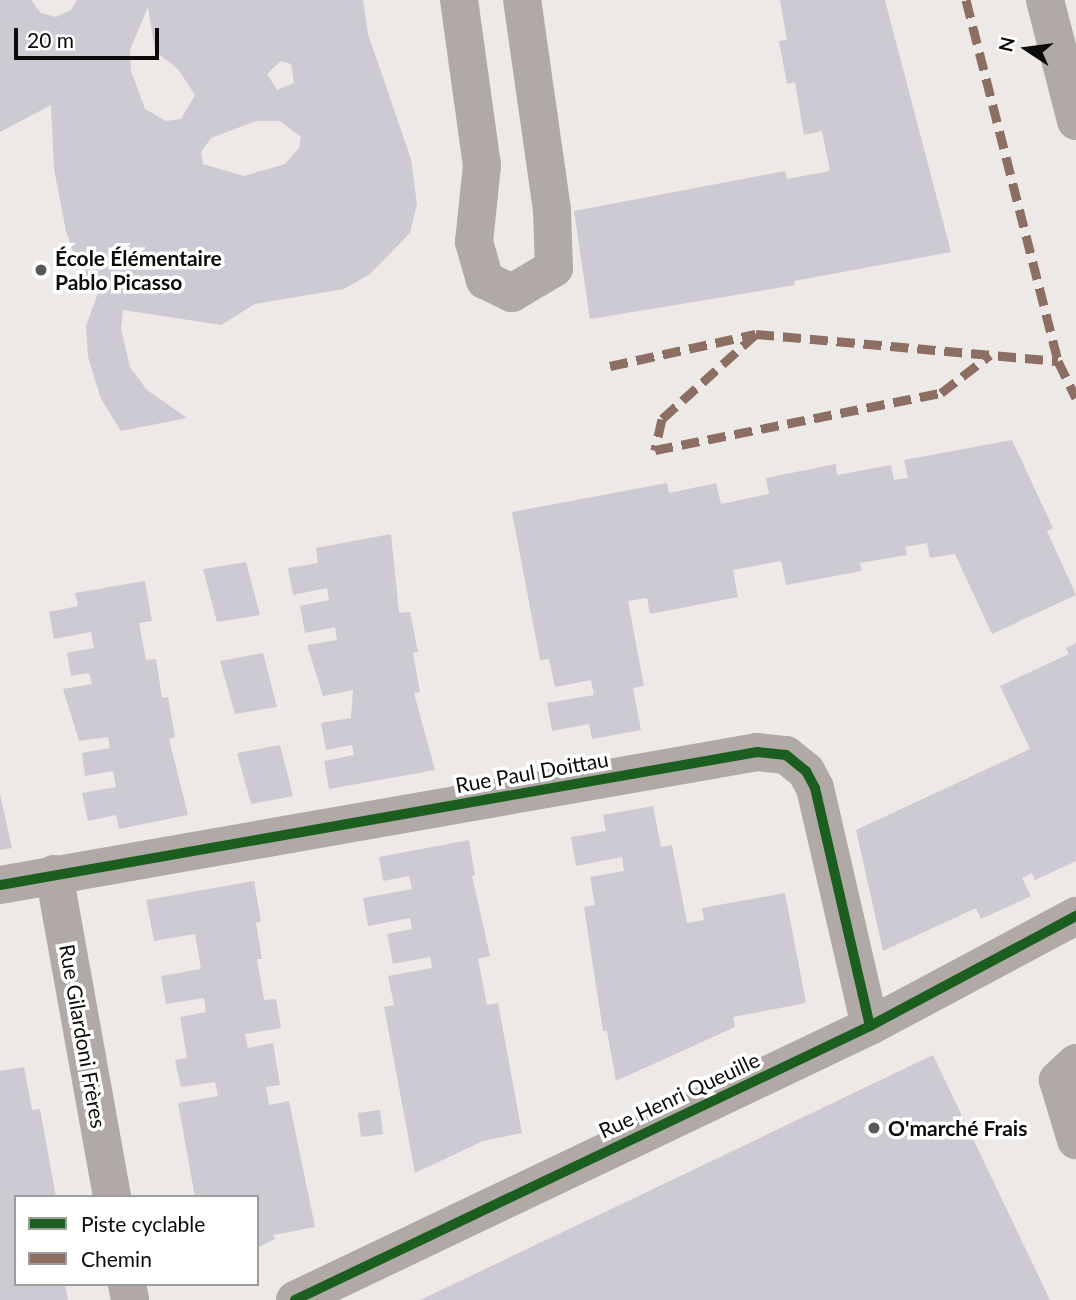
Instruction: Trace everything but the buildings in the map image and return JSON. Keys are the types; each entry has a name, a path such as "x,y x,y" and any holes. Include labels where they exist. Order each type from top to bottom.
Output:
{"street":[{"path":"458,0 482,165 474,242 485,280 512,293 554,268 552,210 522,0"},
{"path":"1045,0 1076,121"},
{"name":"Rue Paul Doittau","path":"0,885 757,752 786,755 806,771 816,788 870,1026"},
{"name":"Rue Gilardoni Frères","path":"54,874 111,1195"},
{"name":"Rue Henri Queuille","path":"295,1300 870,1026 1076,916"},
{"path":"1076,1063 1058,1080 1076,1140"}],"marked path":[{"path":"966,0 1058,361 1076,398"},
{"path":"756,334 662,419 655,450 941,393 990,355"},
{"path":"610,366 756,334 1058,361"}],"cycle path":[{"path":"0,885 757,752 786,755 806,771 815,788 870,1026"},
{"path":"295,1300 870,1026 1076,916"}],"place":[{"name":"École Élémentaire Pablo Picasso","path":"41,270"},
{"name":"O'marché Frais","path":"874,1128"}]}
